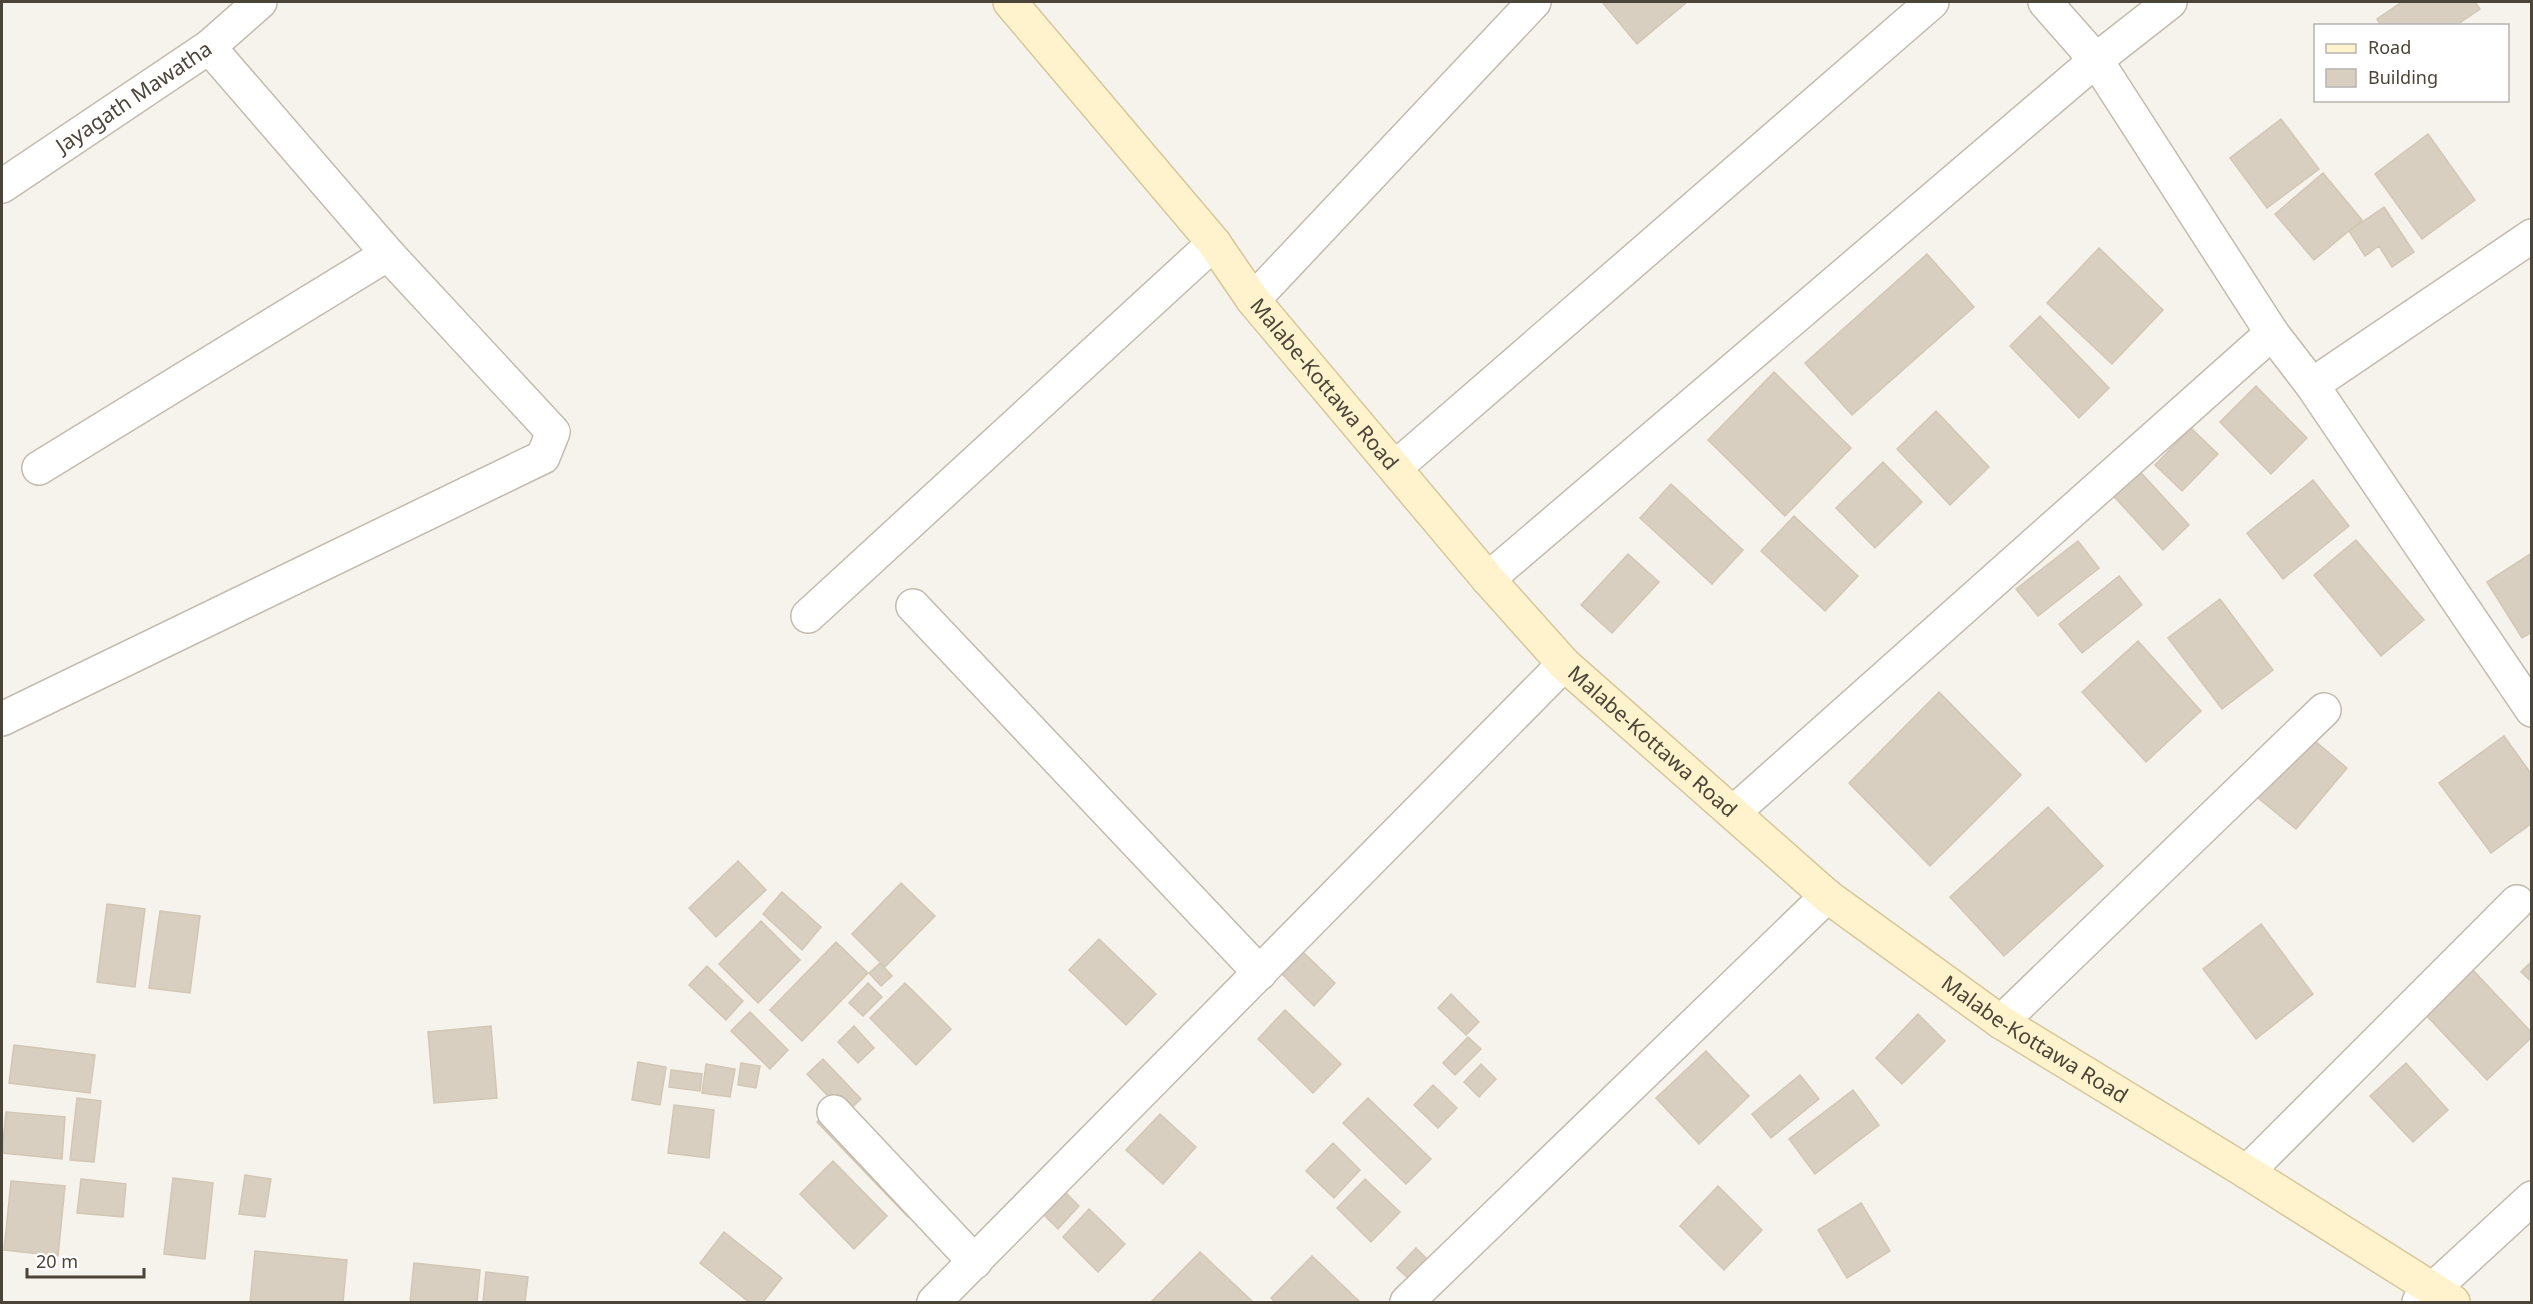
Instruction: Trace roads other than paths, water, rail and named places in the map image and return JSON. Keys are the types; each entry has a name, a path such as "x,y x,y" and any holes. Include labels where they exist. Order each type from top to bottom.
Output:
{"main road":[{"name":"Malabe-Kottawa Road","path":"1010,2 1214,243 1253,300 1488,579 1564,664 1827,896 2001,1022 2247,1172 2434,1298"}],"street":[{"name":"Jayagath Mawatha","path":"2,186 209,47 260,2"},
{"path":"1253,300 1534,2"},
{"path":"1396,467 1932,2"},
{"path":"2045,2 2096,60 2272,333 2312,385 2532,710"},
{"path":"1488,579 2096,60 2170,2"},
{"path":"2,719 543,457 553,432 388,254 209,47"},
{"path":"2312,385 2532,236"},
{"path":"808,616 1214,243"},
{"path":"39,468 388,254"},
{"path":"1734,812 2272,333"},
{"path":"913,606 1260,973"},
{"path":"934,1302 1564,664"},
{"path":"2001,1022 2324,710"},
{"path":"1407,1302 1827,896"},
{"path":"2247,1172 2517,902"},
{"path":"834,1112 975,1262"},
{"path":"2434,1298 2532,1198"}]}
